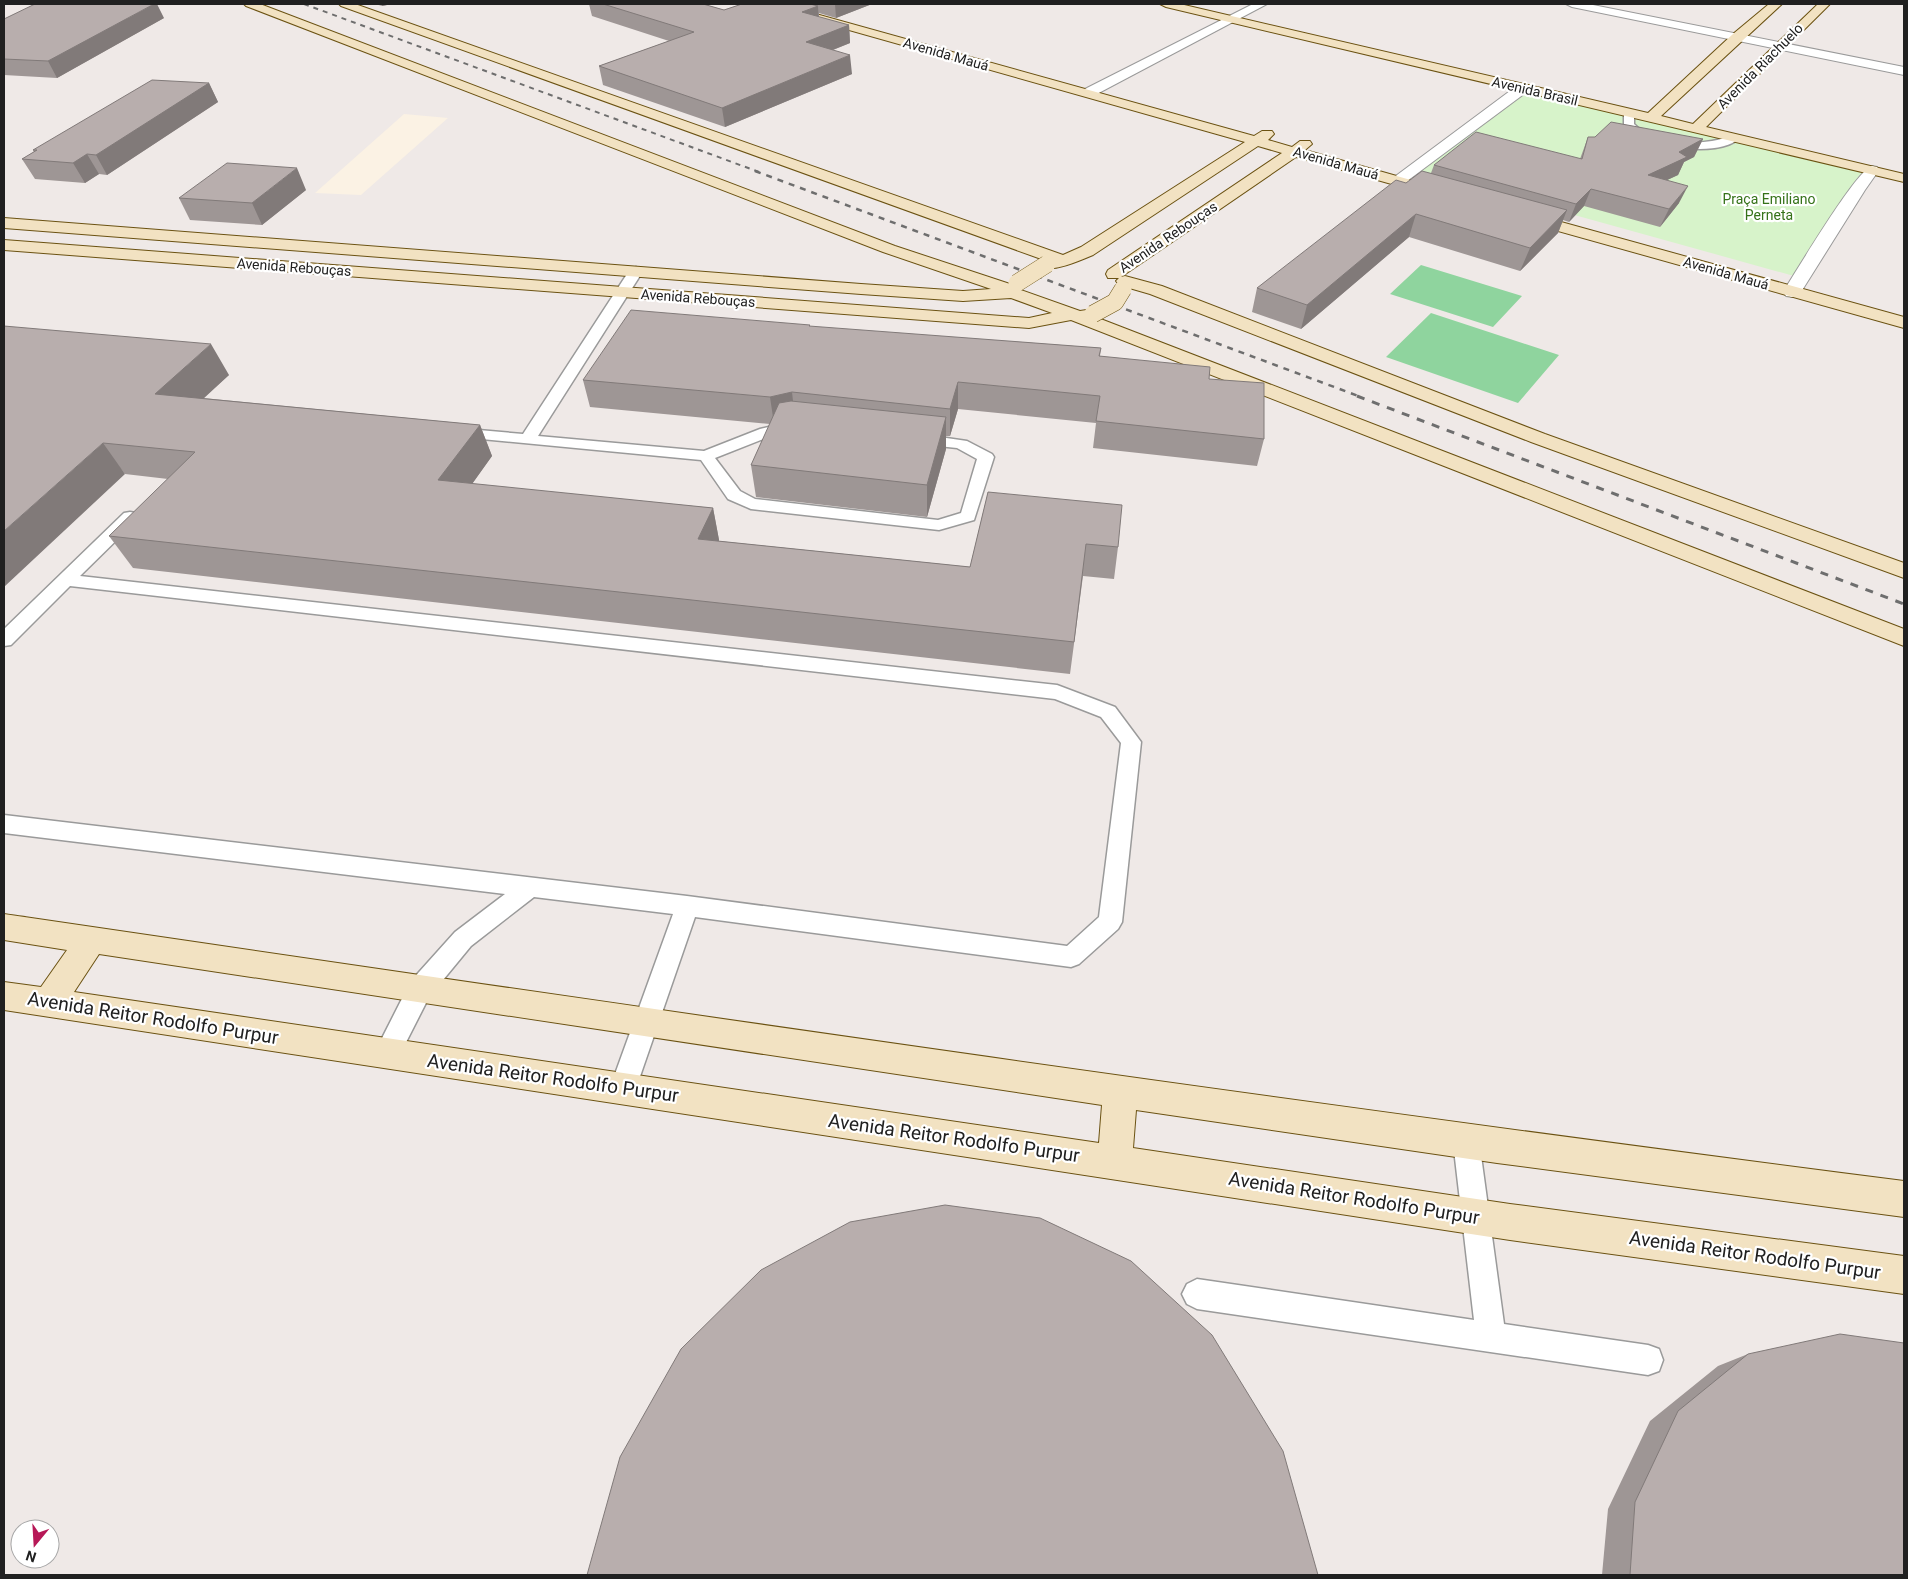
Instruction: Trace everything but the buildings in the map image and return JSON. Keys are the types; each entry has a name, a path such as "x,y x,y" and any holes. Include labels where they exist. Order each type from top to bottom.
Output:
{"main road":[{"path":"250,4 889,249 1013,288 1904,638"},
{"path":"345,4 1059,261 1093,268 1121,281 1156,290 1538,438 1904,571"},
{"name":"Avenida Mauá","path":"768,4 1088,93 1255,133 1294,152 1455,197"},
{"name":"Avenida Mauá","path":"812,4 1198,110"},
{"name":"Avenida Brasil","path":"1166,4 1904,178"},
{"path":"1228,4 1261,9"},
{"name":"Avenida Riachuelo","path":"1651,118 1737,37 1776,4"},
{"name":"Avenida Riachuelo","path":"1696,129 1824,4"},
{"path":"1647,99 1727,118"},
{"name":"Avenida Rebouças","path":"4,223 964,296 1013,288 1172,196 1255,133 1282,133"},
{"name":"Avenida Mauá","path":"1282,133 1314,142"},
{"name":"Avenida Rebouças","path":"4,245 1029,323 1107,309 1119,299 1121,281 1211,208 1294,152 1314,142"},
{"name":"Avenida Mauá","path":"1396,165 1432,175"},
{"path":"1172,196 1211,208"},
{"name":"Avenida Mauá","path":"1513,213 1904,323"},
{"path":"328,270 351,248"},
{"path":"861,289 882,270 889,249"},
{"name":"Avenida Mauá","path":"1782,273 1820,283"},
{"path":"4,927 646,1023 1466,1141 1904,1199"},
{"path":"48,1002 91,941"},
{"name":"Avenida Reitor Rodolfo Purpur","path":"4,996 1476,1216 1904,1275"},
{"path":"1115,1162 1120,1091"}],"street":[{"path":"1572,4 1904,71"},
{"path":"1088,93 1231,19 1261,9"},
{"path":"1398,181 1523,88"},
{"path":"1792,292 1858,188 1872,170"}],"lane":[{"path":"1630,113 1628,120 1630,126 1640,133 1661,140 1683,144 1707,145 1722,143 1734,138"},
{"path":"527,440 636,271"},
{"path":"438,432 706,456 766,432 794,426 814,428"},
{"path":"706,456 734,495 750,504 939,525 968,516 986,457 961,444 902,438"},
{"path":"4,640 130,517"},
{"path":"4,824 687,906 1071,957 1110,922 1131,742 1108,712 1058,692 66,580"},
{"path":"387,1054 420,989 463,939 530,887"},
{"path":"623,1088 687,906"},
{"path":"1466,1141 1491,1337"},
{"path":"1197,1294 1648,1360"}],"shaded area":[{"path":"404,114 448,118 361,195 315,193"}],"green space":[{"name":"Praça Emiliano Perneta","path":"1523,88 1872,170 1801,278 1413,170"},
{"path":"1421,265 1522,296 1493,327 1390,294"},
{"path":"1431,313 1559,355 1518,403 1386,357"}],"railway":[{"path":"304,4 759,172"},
{"path":"755,171 1361,397"},
{"path":"1357,396 1904,604"}]}
